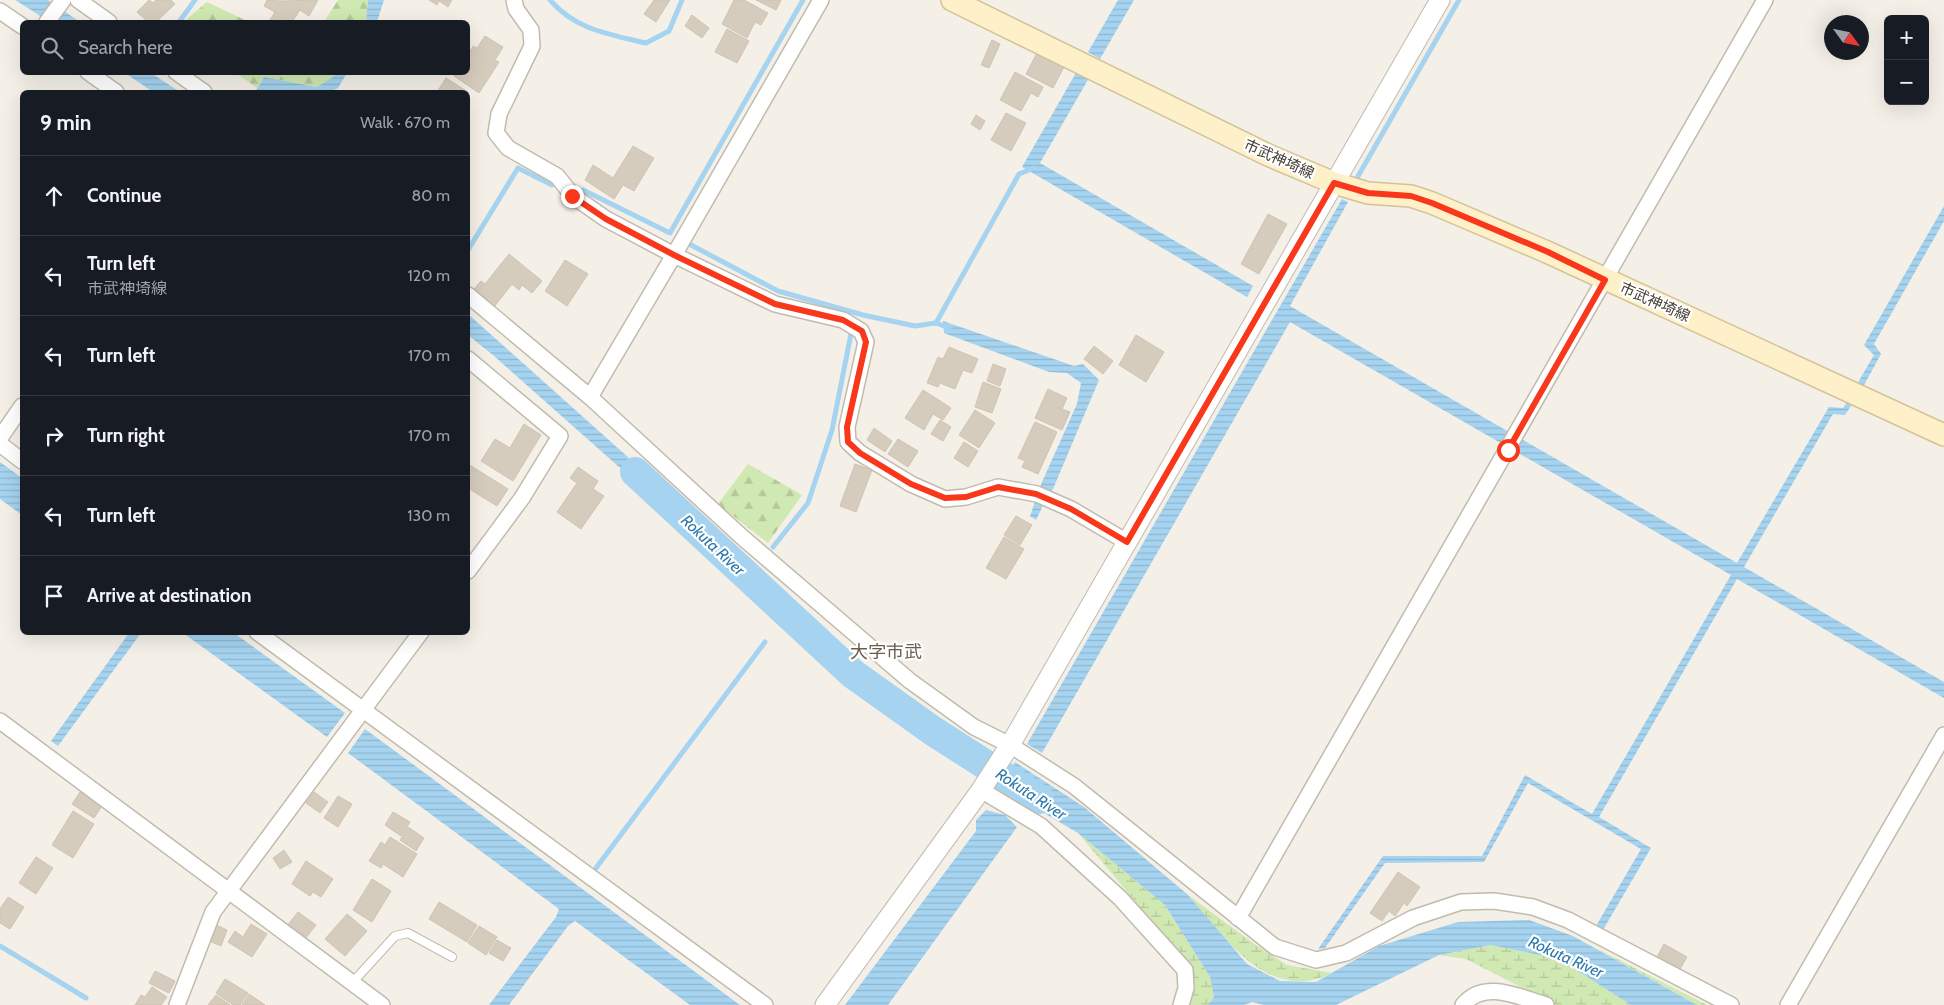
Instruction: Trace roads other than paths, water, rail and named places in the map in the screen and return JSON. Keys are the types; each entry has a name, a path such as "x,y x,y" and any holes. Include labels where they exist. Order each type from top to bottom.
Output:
{"main road":[{"name":"市武神埼線","path":"952,0 1268,155 1334,183 1368,193 1411,196 1432,203 1548,252 1605,280 1944,435"}],"street":[{"path":"48,20 63,0"},
{"path":"78,0 106,20"},
{"path":"514,0 516,9 531,30 532,46 499,114 496,133 508,148 557,176 572,196 606,219 674,255 775,304 843,320 862,331 866,342 847,427 848,442 860,453 911,484 945,498 966,497 998,487 1043,496 1127,542"},
{"path":"590,397 820,0"},
{"path":"825,1005 982,790 1010,745 1440,0"},
{"path":"1238,918 1765,0"},
{"path":"0,11 20,25"},
{"path":"92,75 113,90"},
{"path":"180,75 201,90"},
{"path":"470,297 590,397 841,625 910,681 974,727 1010,745 1074,786 1275,947 1316,960 1346,953 1413,918 1462,902 1494,901 1533,906 1568,920 1731,1005"},
{"path":"470,360 560,436 522,498 470,568"},
{"path":"0,438 20,409"},
{"path":"0,444 20,459"},
{"path":"261,635 765,1005"},
{"path":"177,1005 213,912 419,635"},
{"path":"0,721 382,1005"},
{"path":"1788,1005 1944,735"},
{"path":"982,790 1041,826 1120,898 1185,970 1186,988 1181,1005"},
{"path":"1463,1005 1470,997 1484,990 1504,992 1546,1005"}],"lane":[{"path":"352,983 396,936 408,933 452,956"}],"water":[{"path":"15,0 48,0 77,20 47,20"},
{"path":"368,0 384,0 378,20 366,20"},
{"path":"1118,0 1134,0 1100,59 1088,52"},
{"path":"1077,71 1089,78 1040,163 1253,286 1247,297 1022,167"},
{"path":"128,75 154,75 177,90 150,90"},
{"path":"334,75 346,75 338,88 334,90 256,90 264,77 317,87"},
{"path":"1342,199 1348,202 1290,306 1737,563 1829,407 1843,408 1848,401 1853,403 1845,415 1833,414 1744,567 1944,682 1944,698 1737,579 1599,817 1651,848 1603,930 1596,926 1641,849 1528,783 1484,862 1385,863 1325,948 1318,949 1383,856 1482,856 1525,775 1592,814 1731,575 1290,322 1042,753 1027,744"},
{"path":"1944,206 1944,221 1874,344 1881,354 1863,387 1857,384 1874,355 1864,345"},
{"path":"470,316 668,493 663,506 470,337"},
{"path":"943,321 1074,366 1083,364 1099,380 1053,489 1036,520 1030,516 1042,482 1077,404 1081,383 1067,373 1049,372 944,333"},
{"path":"0,462 20,477 20,514 0,499"},
{"path":"128,635 140,635 58,746 51,741"},
{"path":"186,635 237,635 345,713 327,737"},
{"path":"365,729 740,1005 690,1005 575,921 568,926 509,1005 489,1005 556,917 559,909 348,753"},
{"path":"1015,762 1084,807 1187,894 1247,964 1280,981 1316,982 1379,946 1458,922 1529,920 1573,936 1697,1005 1631,1005 1559,959 1491,945 1439,955 1336,1005 1264,1005 1252,1002 1244,1005 1208,1005 1214,997 1210,977 1165,905 1078,833 1000,787"},
{"path":"986,810 1005,815 1017,827 888,1005 845,1005 976,831 976,820"}],"waterway":[{"path":"180,20 195,0"},
{"path":"550,0 560,10 582,24 606,33 646,43 669,31 682,0"},
{"path":"583,190 670,233 803,0"},
{"path":"1357,178 1459,0"},
{"path":"470,247 518,168 552,185"},
{"path":"936,323 1019,174 1034,168"},
{"path":"691,245 778,291 863,315 915,326 936,323 949,328"},
{"path":"773,547 808,503 832,430 851,334"},
{"name":"Rokuta River","path":"635,472 853,674 933,731 1039,799"},
{"path":"596,868 765,642"},
{"path":"0,946 86,998"}],"district":[{"name":"大字市武","path":"886,652"}]}
